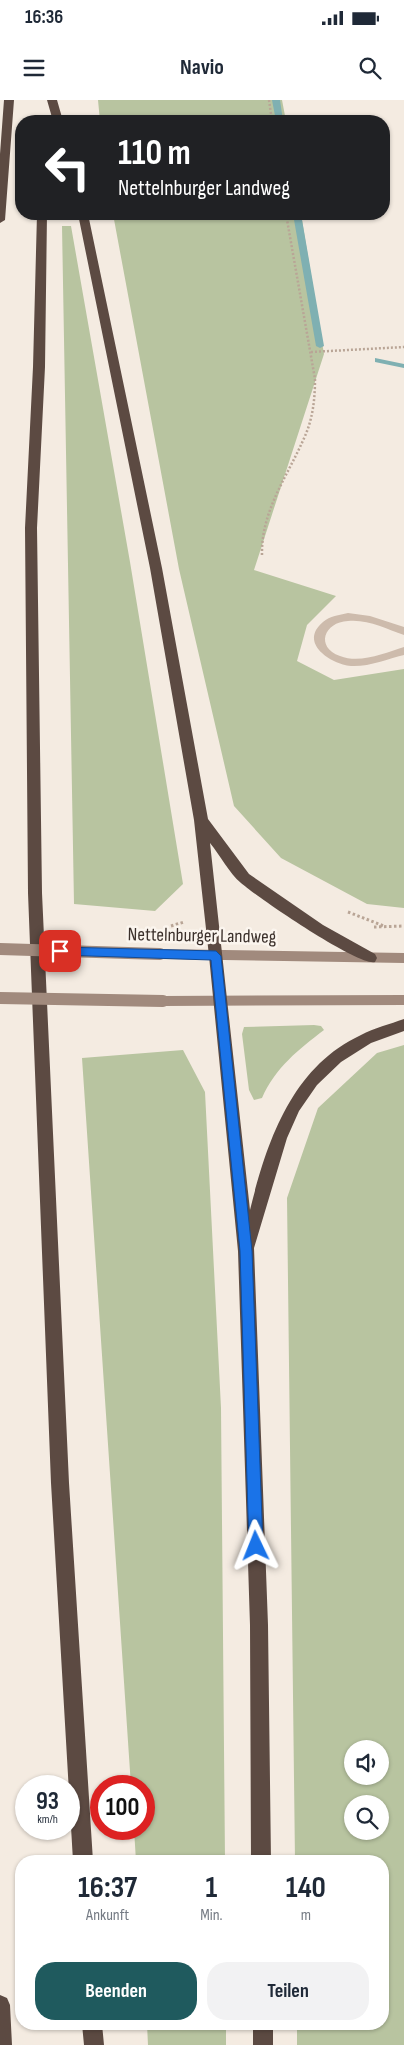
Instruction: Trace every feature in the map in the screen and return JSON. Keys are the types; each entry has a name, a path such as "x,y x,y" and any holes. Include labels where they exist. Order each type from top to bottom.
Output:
{"highway":[{"path":"0,220 8,100"},
{"path":"49,115 50,100"},
{"path":"50,100 56,115"},
{"path":"42,220 39,367 31,528 35,894 59,1473 83,1855"},
{"path":"84,220 156,568 201,820 216,956 246,1251 259,1625 261,1855"},
{"path":"201,820 244,878 318,929 370,958"},
{"path":"246,1251 274,1146 305,1086 340,1052 387,1029 404,1025"},
{"path":"0,2005 2,2045"},
{"path":"93,2030 94,2045"},
{"path":"263,2030 263,2045"}],"main road":[{"name":"Nettelnburger Landweg","path":"0,949 216,956 404,958"},
{"path":"0,998 163,1001 404,1000"}],"street":[{"path":"404,631 362,618 348,617 335,619 324,625 319,633 319,642 324,651 341,661 353,662 404,651"}],"path":[{"path":"269,100 271,115"},
{"path":"262,555 260,544 272,501 303,442 315,404 315,379 311,352 287,220"},
{"path":"311,352 404,347"},
{"path":"387,927 404,926"}],"green space":[{"path":"98,100 282,100 285,115 99,115"},
{"path":"114,220 302,220 324,354 254,570 336,596 307,625 297,661 334,680 404,669 404,908 367,904 281,858 234,806 179,569"},
{"path":"62,226 71,226 130,562 183,884 155,911 74,904"},
{"path":"321,1026 324,1030 288,1060 267,1087 262,1098 254,1100 249,1090 242,1034 244,1027"},
{"path":"404,1045 404,2045 297,2045 297,2030 389,2030 389,1855 295,1855 287,1198 318,1108 377,1053"},
{"path":"183,1050 205,1092 221,1408 225,1855 136,1855 135,1840 155,1840 155,1775 130,1775 82,1058"},
{"path":"147,2030 226,2030 226,2045 148,2045"}],"waterway":[{"path":"276,100 279,115"},
{"path":"298,220 320,346"},
{"path":"378,360 404,366"}],"route":[{"path":"60,951 216,956 246,1251 256,1546"}]}
